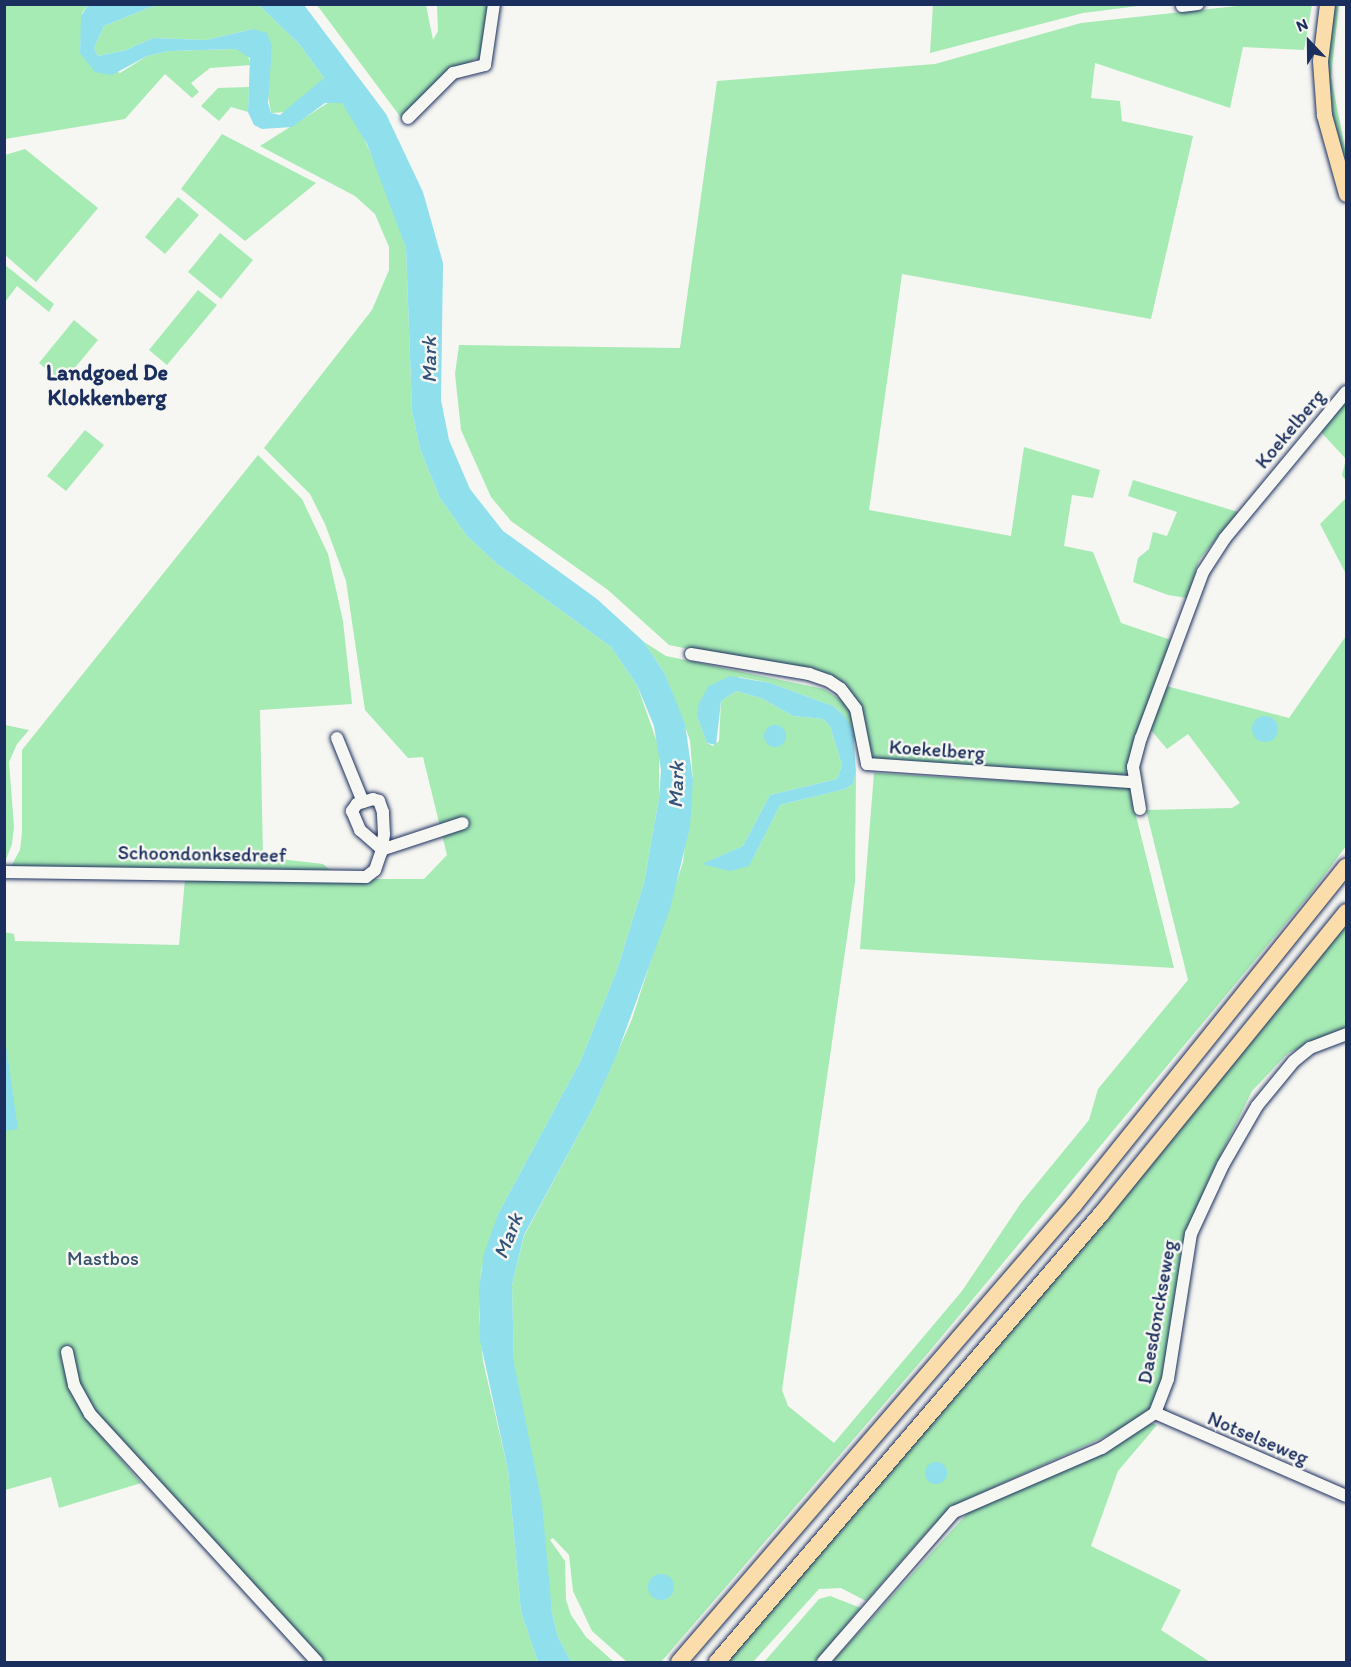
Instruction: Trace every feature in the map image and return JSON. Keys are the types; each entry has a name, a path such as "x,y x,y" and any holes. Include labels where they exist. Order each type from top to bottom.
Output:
{"highway":[{"path":"679,1662 1074,1205 1347,867"},
{"path":"717,1662 1101,1214 1347,912"}],"main road":[{"path":"1327,4 1320,61 1324,115 1347,194"}],"street":[{"path":"408,118 453,73 485,65 494,4"},
{"path":"1182,6 1198,4"},
{"name":"Koekelberg","path":"1140,809 1133,782 1141,738 1203,572 1225,538 1347,392"},
{"name":"Koekelberg","path":"691,654 809,674 829,681 841,689 856,709 867,764 1133,782"},
{"path":"337,738 363,802 353,807 354,818 360,830 381,849 463,823"},
{"name":"Schoondonksedreef","path":"4,872 366,878 375,870 385,821 381,804 376,799 363,802"},
{"name":"Daesdonckseweg","path":"823,1662 944,1519 971,1501 1102,1448 1155,1413 1168,1380 1191,1234 1223,1165 1257,1106 1294,1061 1320,1043 1347,1034"},
{"path":"67,1352 74,1385 90,1414 316,1662"},
{"name":"Notselseweg","path":"1155,1413 1347,1496"}],"green space":[{"path":"933,4 1146,5 1083,13 930,53"},
{"path":"4,5 88,5 82,13 80,53 120,73 147,56 169,51 236,49 247,53 251,65 210,68 191,83 199,92 192,98 165,74 125,119 5,139"},
{"path":"156,5 259,5 300,45 324,78 287,112 271,113 267,89 272,46 253,29 206,40 153,38 126,50 98,56 94,48 104,26"},
{"path":"317,5 426,5 433,40 438,31 437,5 491,5 483,55 458,68 402,119"},
{"path":"1246,5 1312,5 1304,50 1243,47 1230,108 1095,63 1091,98 1120,101 1122,121 1193,136 1151,319 902,274 869,510 1011,536 1024,447 1100,470 1093,498 1072,495 1064,546 1093,552 1121,623 1171,640 1134,739 1127,771 1123,775 877,760 871,752 864,716 848,689 829,678 669,645 608,590 511,521 491,497 461,430 455,374 459,345 680,348 717,81 935,64 1081,23"},
{"path":"1333,5 1339,5 1331,77 1346,153 1346,175 1329,113 1327,42"},
{"path":"249,87 248,112 231,107 219,121 201,106 218,88"},
{"name":"Mastbos","path":"331,101 342,103 359,127 386,189 406,248 412,411 420,449 440,498 467,536 496,563 611,647 637,685 659,748 659,798 644,883 617,970 581,1060 498,1214 481,1271 479,1315 483,1361 508,1470 521,1612 538,1662 324,1662 95,1413 77,1379 71,1356 61,1357 70,1392 85,1417 141,1483 59,1508 51,1477 5,1490 4,932 14,934 15,941 179,945 185,879 424,879 447,855 423,757 408,758 365,710 346,581 325,524 310,494 264,448 372,310 389,270 389,247 375,214 355,196 260,146"},
{"path":"222,134 316,183 245,241 181,189"},
{"path":"25,149 98,208 36,282 5,255 5,155"},
{"path":"178,197 199,215 165,254 145,237"},
{"path":"220,233 253,260 221,299 188,272"},
{"path":"5,265 54,304 49,312 17,286 5,302"},
{"path":"198,290 217,305 167,365 149,350"},
{"path":"74,320 98,340 63,382 39,363"},
{"path":"1346,400 1346,459 1320,431"},
{"path":"85,430 104,445 66,491 47,476"},
{"path":"258,455 302,499 328,554 343,621 352,704 260,710 263,857 323,864 330,870 10,868 20,850 22,832 22,750"},
{"path":"1346,459 1346,481 1342,475"},
{"path":"1133,480 1238,512 1199,560 1187,598 1168,595 1133,582 1138,558 1149,549 1153,532 1167,536 1177,512 1128,496"},
{"path":"1346,498 1346,574 1320,524"},
{"path":"1346,636 1346,846 1311,893 928,1353 661,1662 627,1662 592,1631 573,1591 569,1555 553,1538 550,1540 565,1561 566,1600 571,1615 586,1637 614,1662 571,1662 558,1637 552,1613 514,1366 512,1285 524,1236 593,1108 632,1019 683,862 693,780 690,740 665,674 644,642 666,656 824,689 847,704 855,725 856,744 844,715 833,706 770,683 739,677 697,716 707,743 713,746 719,741 721,701 736,691 761,698 793,716 823,719 830,726 842,765 837,779 770,795 743,846 703,864 753,858 780,805 845,789 853,784 856,772 855,882 782,1390 788,1406 834,1443 962,1291 1021,1203 1089,1120 1098,1089 1188,980 1146,810 1232,808 1240,803 1188,734 1167,749 1150,729 1166,686 1289,718"},
{"path":"5,725 29,730 17,744 9,762 14,827 12,844 5,862"},
{"path":"874,773 1129,788 1174,968 860,949"},
{"path":"1346,924 1346,1029 1288,1053 1252,1091 1206,1185 1186,1237 1166,1364 1155,1405 1137,1421 966,1500 935,1523 866,1601 841,1588 819,1589 753,1662 724,1662"},
{"path":"1150,1423 1157,1425 1118,1471 1091,1546 1181,1590 1161,1630 1210,1662 832,1662 974,1506"},
{"path":"830,1596 861,1608 815,1662 764,1662 819,1599"}],"water":[{"name":"Mark","path":"88,5 156,5 104,26 94,48 98,56 126,50 153,38 206,40 253,29 267,33 272,46 268,103 271,113 280,115 324,78 300,45 259,5 304,5 386,114 423,192 443,263 441,400 449,440 470,489 503,531 597,599 644,642 665,674 685,724 693,780 690,827 670,909 617,1054 593,1108 524,1235 512,1285 514,1363 542,1504 552,1613 558,1637 571,1662 538,1662 521,1612 508,1470 480,1340 479,1289 484,1254 498,1214 581,1060 617,970 644,883 659,798 661,770 654,726 637,685 611,647 496,563 467,536 440,498 420,449 412,411 406,248 367,144 342,103 325,103 292,127 262,129 254,125 248,112 250,58 236,49 169,51 147,56 112,75 95,72 80,53 81,16"},
{"path":"730,676 770,683 833,706 844,715 853,730 856,772 853,784 845,789 780,805 749,866 730,871 702,864 743,846 770,795 837,779 842,765 830,726 823,719 793,716 761,698 736,691 721,701 716,745 707,743 697,716 699,703 709,686"},
{"path":"1265,716 1275,719 1278,729 1275,739 1265,742 1255,739 1252,729 1255,719"},
{"path":"775,725 783,728 786,736 783,744 775,747 767,744 764,736 767,728"},
{"path":"4,1032 18,1129 5,1131 4,1131"},
{"path":"936,1462 944,1465 947,1473 944,1481 936,1484 928,1481 925,1473 928,1465"},
{"path":"661,1574 670,1578 674,1587 670,1596 661,1600 652,1596 648,1587 652,1578"}],"district":[{"name":"Landgoed De Klokkenberg","path":"107,384"}]}
